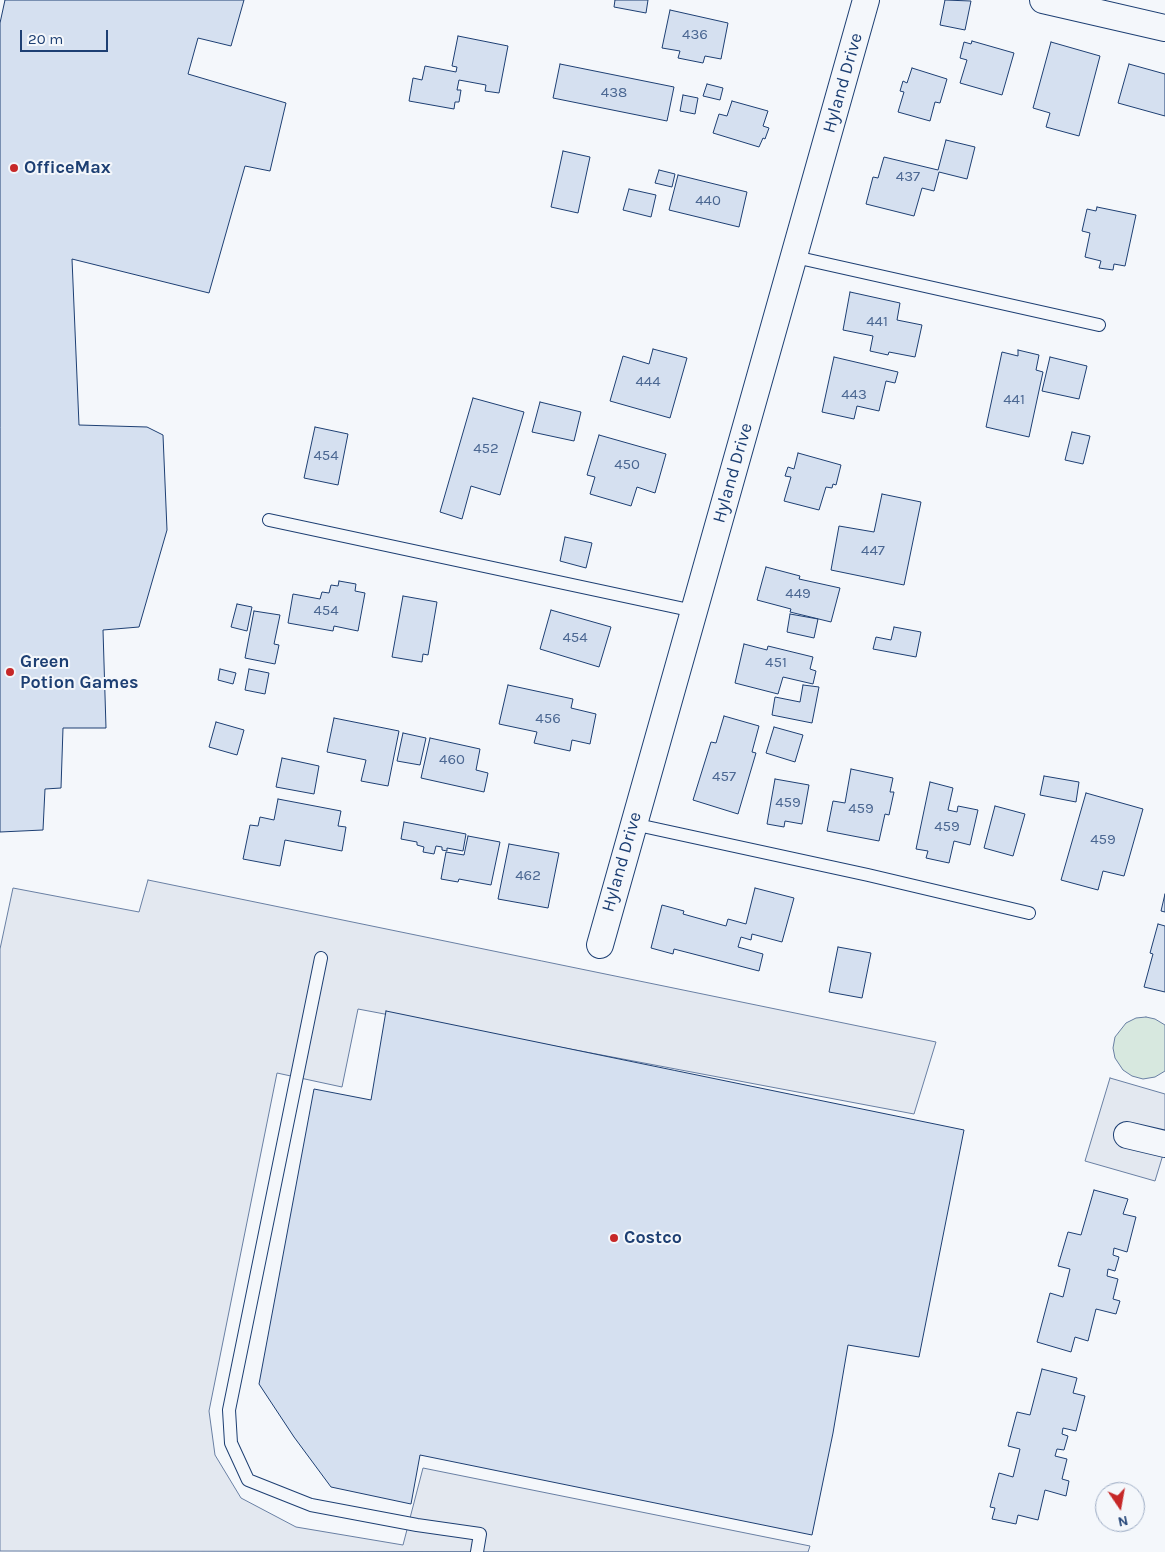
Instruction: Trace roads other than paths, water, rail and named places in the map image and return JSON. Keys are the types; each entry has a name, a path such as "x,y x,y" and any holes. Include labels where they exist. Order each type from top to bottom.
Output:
{"street":[{"name":"Hyland Drive","path":"600,945 866,0"},
{"path":"1043,0 1165,28"},
{"path":"1127,1135 1165,1144"}],"lane":[{"path":"795,257 1099,325"},
{"path":"269,520 694,611"},
{"path":"633,824 868,875 1029,913"},
{"path":"321,958 229,1410 231,1443 248,1480 311,1505 417,1525 480,1534 477,1552"}],"place":[{"name":"OfficeMax","path":"14,168"},
{"name":"Green Potion Games","path":"10,672"},
{"name":"Costco","path":"614,1238"}]}
